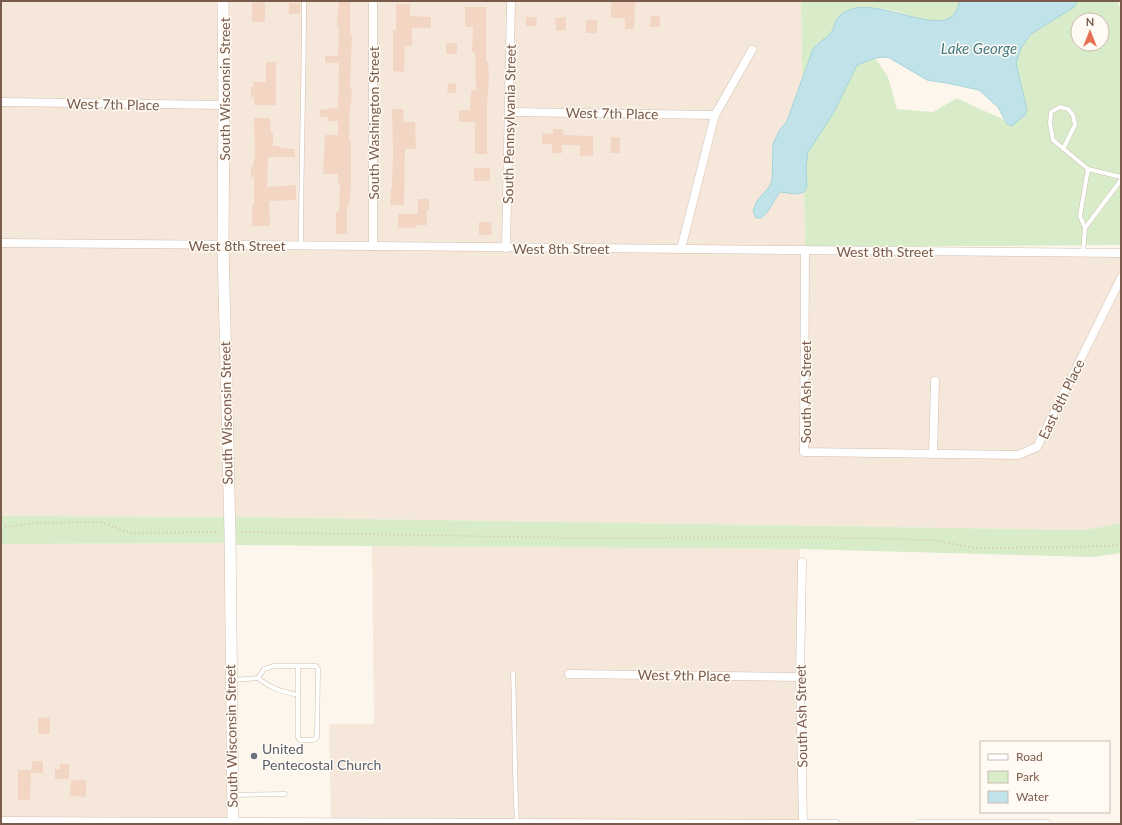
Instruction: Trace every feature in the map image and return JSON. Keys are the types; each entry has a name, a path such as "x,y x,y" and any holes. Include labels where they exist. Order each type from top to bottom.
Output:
{"street":[{"name":"South Wisconsin Street","path":"223,1 223,245 230,532 233,823"},
{"name":"South Washington Street","path":"373,1 373,246"},
{"name":"South Pennsylvania Street","path":"506,248 511,1"},
{"path":"681,249 715,115 752,50"},
{"name":"West 7th Place","path":"1,102 224,105"},
{"name":"West 7th Place","path":"509,112 715,115"},
{"name":"West 8th Street","path":"1,243 1121,253"},
{"name":"South Ash Street","path":"805,250 804,452 933,454"},
{"name":"East 8th Place","path":"933,454 1018,455 1037,447 1121,278"},
{"path":"933,454 936,381"},
{"name":"South Ash Street","path":"802,562 800,677 802,823"},
{"name":"West 9th Place","path":"569,674 800,677"},
{"path":"1,820 21,822 101,823 836,824"},
{"path":"918,824 1047,824"}],"lane":[{"path":"301,246 304,1"},
{"path":"1064,149 1075,125 1073,115 1068,109 1060,107 1052,112 1050,123 1053,140 1088,169 1121,178 1085,228"},
{"path":"1083,253 1085,228 1080,216 1088,169"},
{"path":"258,678 264,669 274,666 316,666 318,668 317,736 314,740 300,740 298,737 298,667"},
{"path":"513,673 517,823"},
{"path":"231,680 258,678 275,689 298,695"},
{"path":"232,795 285,794"}],"path":[{"path":"1,528 31,522 100,522 131,533 230,532 582,538 816,537 932,540 974,548 1121,545"}],"shaded area":[{"path":"1,1 220,1 224,517 1,516"},
{"path":"225,1 801,1 805,247 226,242"},
{"path":"225,248 1121,255 1121,523 1085,530 231,517"},
{"path":"230,532 233,822 1,824 1,544 224,543"},
{"path":"372,546 800,549 801,821 331,820 329,724 374,724"}],"green space":[{"path":"801,1 960,1 954,14 945,20 930,20 891,10 863,7 836,21 829,35 816,44 815,141 834,112 857,65 875,58 888,77 897,109 933,112 957,98 1003,119 1007,124 1027,110 1016,63 1021,48 1031,34 1074,7 1078,1 1118,1 1121,11 1121,245 805,247"},
{"path":"1,516 224,517 225,543 1,544"},
{"path":"231,517 1085,530 1121,523 1121,553 1092,557 800,549 232,545"}],"water":[{"name":"Lake George","path":"960,1 1078,1 1074,7 1031,34 1021,48 1016,63 1027,110 1025,115 1012,126 1007,124 998,107 979,90 927,80 888,57 875,58 857,65 834,112 808,152 806,167 807,186 804,192 796,194 780,192 766,213 761,218 756,218 753,211 757,201 772,181 773,144 779,131 787,121 813,49 827,37 838,17 852,9 863,7 876,8 919,18 943,20 953,16"}],"building":[{"path":"338,1 350,1 350,35 352,35 350,89 352,89 349,140 351,140 351,183 349,207 347,206 347,234 336,234 336,212 339,212 340,183 338,183 338,174 323,174 325,135 338,135 338,121 328,121 328,117 320,117 320,109 329,110 329,108 338,108 339,63 325,63 325,56 338,56"},
{"path":"611,1 635,1 634,29 625,29 625,18 611,18"},
{"path":"265,2 265,22 252,22 252,3"},
{"path":"289,3 300,3 300,14 289,14"},
{"path":"396,4 410,4 410,16 431,17 431,28 412,28 412,46 405,46 404,72 393,71 393,30 396,30"},
{"path":"465,7 486,7 486,62 488,62 489,78 487,105 487,154 475,154 475,122 459,122 459,110 470,110 471,90 476,90 475,52 472,52 473,27 465,27"},
{"path":"651,16 660,16 660,27 650,27"},
{"path":"526,17 537,17 536,26 526,26"},
{"path":"566,17 566,30 556,31 555,18"},
{"path":"586,20 597,20 597,33 586,33"},
{"path":"446,43 457,43 457,54 446,54"},
{"path":"266,62 276,62 276,105 254,105 254,97 251,97 251,87 254,87 254,82 266,82"},
{"path":"448,83 456,84 456,93 447,93"},
{"path":"392,109 403,109 404,122 415,122 416,149 405,149 404,205 390,205 393,151"},
{"path":"254,118 270,118 271,133 273,133 273,146 295,149 295,157 268,157 267,187 296,185 296,200 269,201 270,226 252,226 254,177 251,177 251,167 253,167 255,158"},
{"path":"553,129 563,129 563,135 593,136 593,156 580,156 580,145 562,145 562,153 552,153 552,144 542,144 542,133 553,134"},
{"path":"611,137 620,137 620,153 610,153"},
{"path":"474,168 490,168 490,181 474,181"},
{"path":"418,199 429,199 427,225 416,225 416,228 398,228 398,214 418,214"},
{"path":"479,222 491,222 492,235 479,235"},
{"path":"50,717 50,734 38,734 38,718"},
{"path":"32,761 43,761 43,773 31,773"},
{"path":"60,764 69,764 69,779 55,779 55,769 60,769"},
{"path":"18,770 31,770 30,800 18,800"},
{"path":"71,780 86,780 86,797 70,796"}],"place":[{"name":"United Pentecostal Church","path":"254,756"}]}
